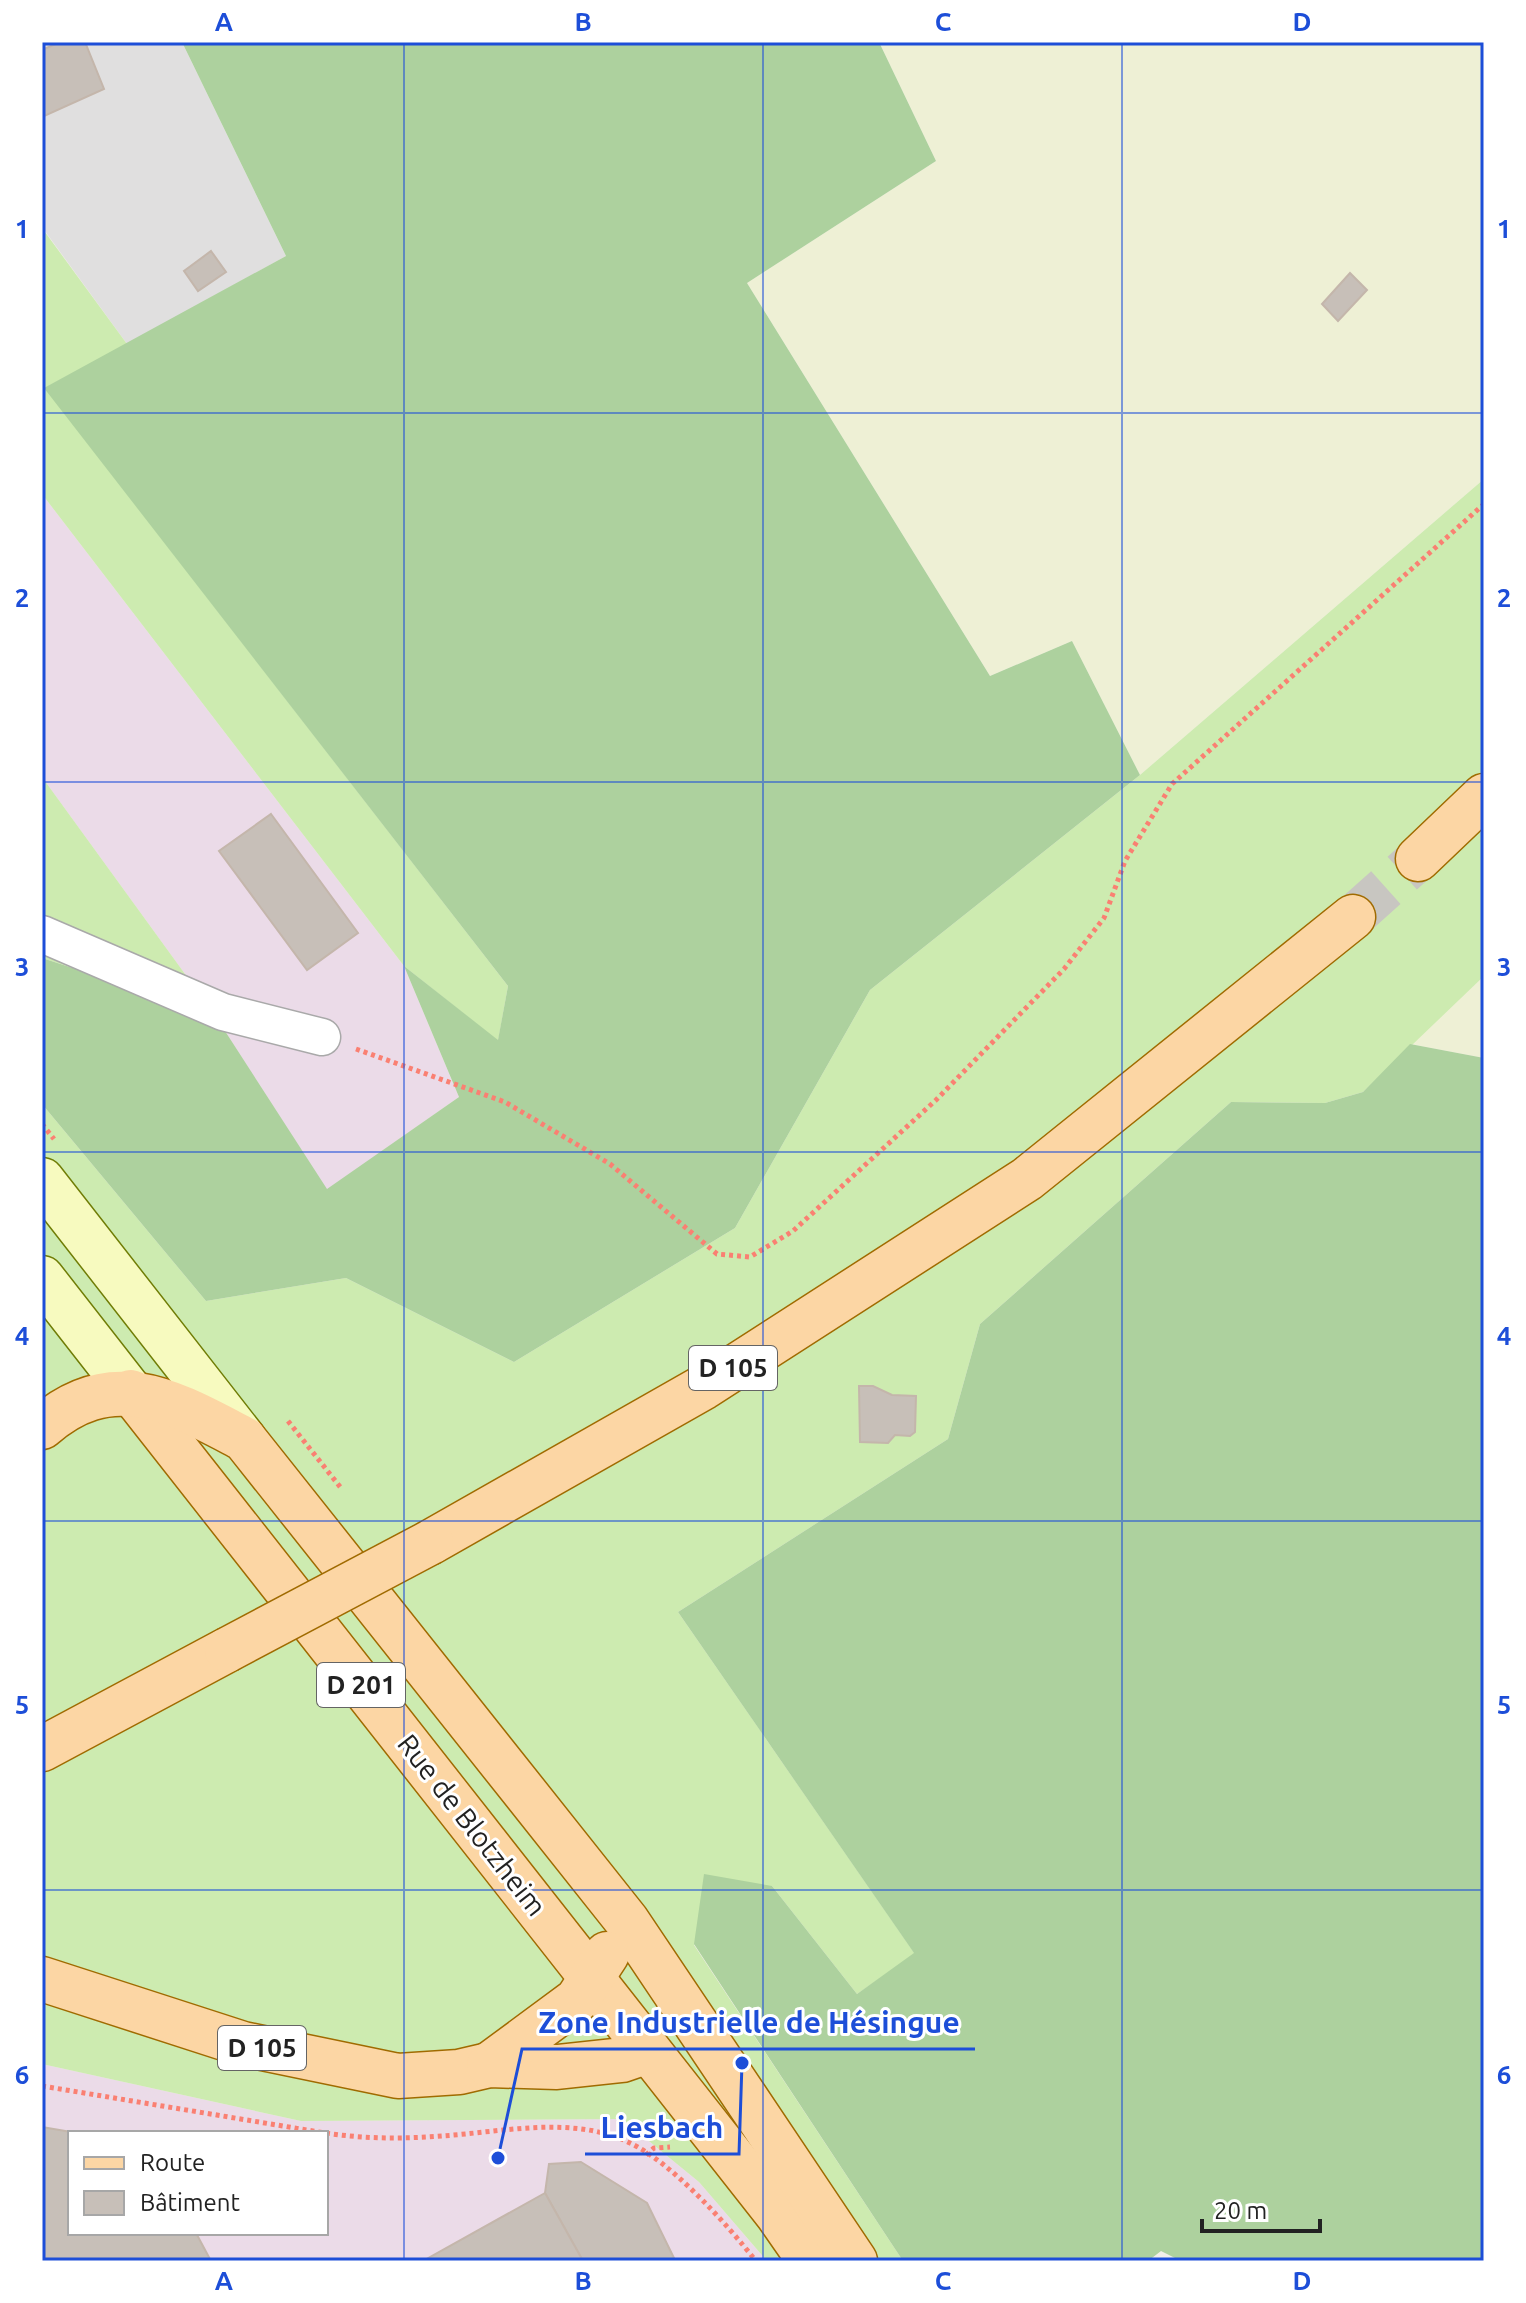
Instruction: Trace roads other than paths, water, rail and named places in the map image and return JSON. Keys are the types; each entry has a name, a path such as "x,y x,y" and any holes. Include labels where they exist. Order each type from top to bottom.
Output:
{"main road":[{"path":"1418,859 1484,796"},
{"name":"D 105","path":"42,1749 431,1542 704,1387 1027,1179 1353,917"},
{"name":"D 201","path":"42,1180 627,1921 855,2261"},
{"name":"Rue de Blotzheim","path":"42,1278 592,1977 810,2261"},
{"path":"42,1427 90,1396 131,1392"},
{"name":"D 201","path":"131,1392 176,1404 244,1439"},
{"name":"D 105","path":"489,2065 577,2000 627,1921"},
{"name":"D 105","path":"42,1979 243,2044 398,2076 459,2072 489,2065 557,2067 622,2060 648,2051"}],"street":[{"path":"42,934 223,1012 322,1037"}],"tunnel":[{"path":"1353,917 1418,859"}],"place":[{"name":"Liesbach","path":"742,2063"},
{"name":"Zone Industrielle de Hésingue","path":"498,2158"}]}
